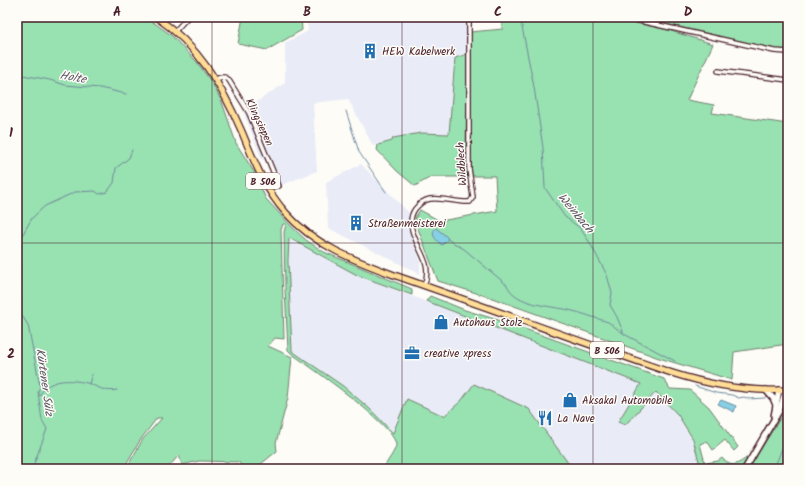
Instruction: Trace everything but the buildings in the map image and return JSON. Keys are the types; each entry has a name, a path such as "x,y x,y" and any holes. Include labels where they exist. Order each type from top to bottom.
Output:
{"main road":[{"name":"B 506","path":"156,17 175,31 200,57 216,79 229,103 263,180 276,201 296,224 314,238 337,252 424,286 679,375 726,387 787,390"},
{"path":"766,390 773,398 776,406"},
{"path":"774,419 779,390"},
{"path":"745,469 782,405 787,390"}],"street":[{"path":"175,31 188,17"},
{"name":"Wildblech","path":"424,286 427,277 426,264 412,230 410,217 418,205 424,201 431,199 464,203 470,202 473,197 469,169 469,17"},
{"path":"622,17 760,48 788,52"},
{"path":"718,71 788,80"},
{"name":"Klingsiepen","path":"216,79 224,77 230,82 248,114 279,186"}],"shaded area":[{"path":"306,17 468,17 466,53 454,58 449,134 421,133 393,138 392,141 373,146 348,99 313,103 317,171 277,187 265,161 261,158 243,111 285,83 285,43 308,31"},
{"path":"361,164 409,213 408,228 420,259 420,274 328,228 326,182"},
{"path":"289,239 357,275 642,384 625,425 656,392 678,415 693,439 701,469 571,469 529,409 474,384 461,401 444,416 407,399 394,433 344,386 292,351 288,282"}],"green space":[{"path":"17,17 146,17 171,35 197,62 212,83 222,102 236,143 254,172 266,199 293,228 306,240 324,252 412,289 412,295 357,275 289,238 288,261 292,351 343,386 370,409 393,433 407,399 444,416 461,401 474,384 529,409 571,469 383,469 396,447 392,436 382,424 367,411 333,383 288,350 284,232 286,224 283,224 281,230 284,339 275,338 268,346 292,357 288,398 276,443 277,451 261,464 258,469 243,469 239,462 199,461 182,465 179,455 167,469 126,469 143,439 162,418 157,418 141,439 123,469 17,469"},
{"path":"243,17 301,17 302,30 267,50 238,44"},
{"path":"500,17 609,17 668,30 713,44 687,100 714,105 712,113 788,124 788,344 734,352 732,380 659,358 492,298 438,281 415,221 420,210 440,221 497,211 495,176 472,176 470,32 503,29"},
{"path":"637,17 788,17 788,51 787,52"},
{"path":"467,54 466,157 468,177 431,177 415,186 397,171 377,150 378,145 392,141 393,138 421,133 449,134 455,58"},
{"path":"430,296 465,310 508,323 664,379 670,389 690,390 709,407 738,447 734,451 725,440 713,450 707,441 700,444 705,463 718,461 722,458 729,463 735,464 749,457 741,469 701,469 693,439 678,415 656,392 625,425 618,422 641,384 426,301"},
{"path":"788,406 788,469 748,469"}],"water":[{"path":"436,228 448,239 442,245 433,233"},
{"path":"721,400 736,406 734,412 718,404"}],"waterway":[{"name":"Weinbach","path":"520,17 534,87 543,148 545,188 565,217 580,228 590,243 607,275 612,293 610,305 624,334 675,361"},
{"name":"Holte","path":"17,74 50,80 65,85 100,88 126,94"},
{"path":"346,111 359,152 386,192"},
{"name":"Kürtener Sülz","path":"32,469 47,429 42,420 38,392 40,386 28,325 21,314 19,241 32,218 45,206 75,192 95,191 99,194 107,192 114,183 116,168 129,158 132,150"},
{"path":"447,239 464,249 507,285 511,292 525,301 574,311 608,322 623,333"},
{"path":"89,384 92,374"},
{"path":"39,396 48,385 59,381 76,381 87,383 109,391 117,390"},
{"name":"Weinbach","path":"695,386 716,393 732,395 739,398 765,398"},
{"path":"773,469 788,432"}],"place":[{"name":"HEW Kabelwerk","path":"370,51"},
{"name":"Straßenmeisterei","path":"356,223"},
{"name":"Autohaus Stolz","path":"441,322"},
{"name":"creative xpress","path":"412,353"},
{"name":"Aksakal Automobile","path":"570,400"},
{"name":"La Nave","path":"545,418"}]}
